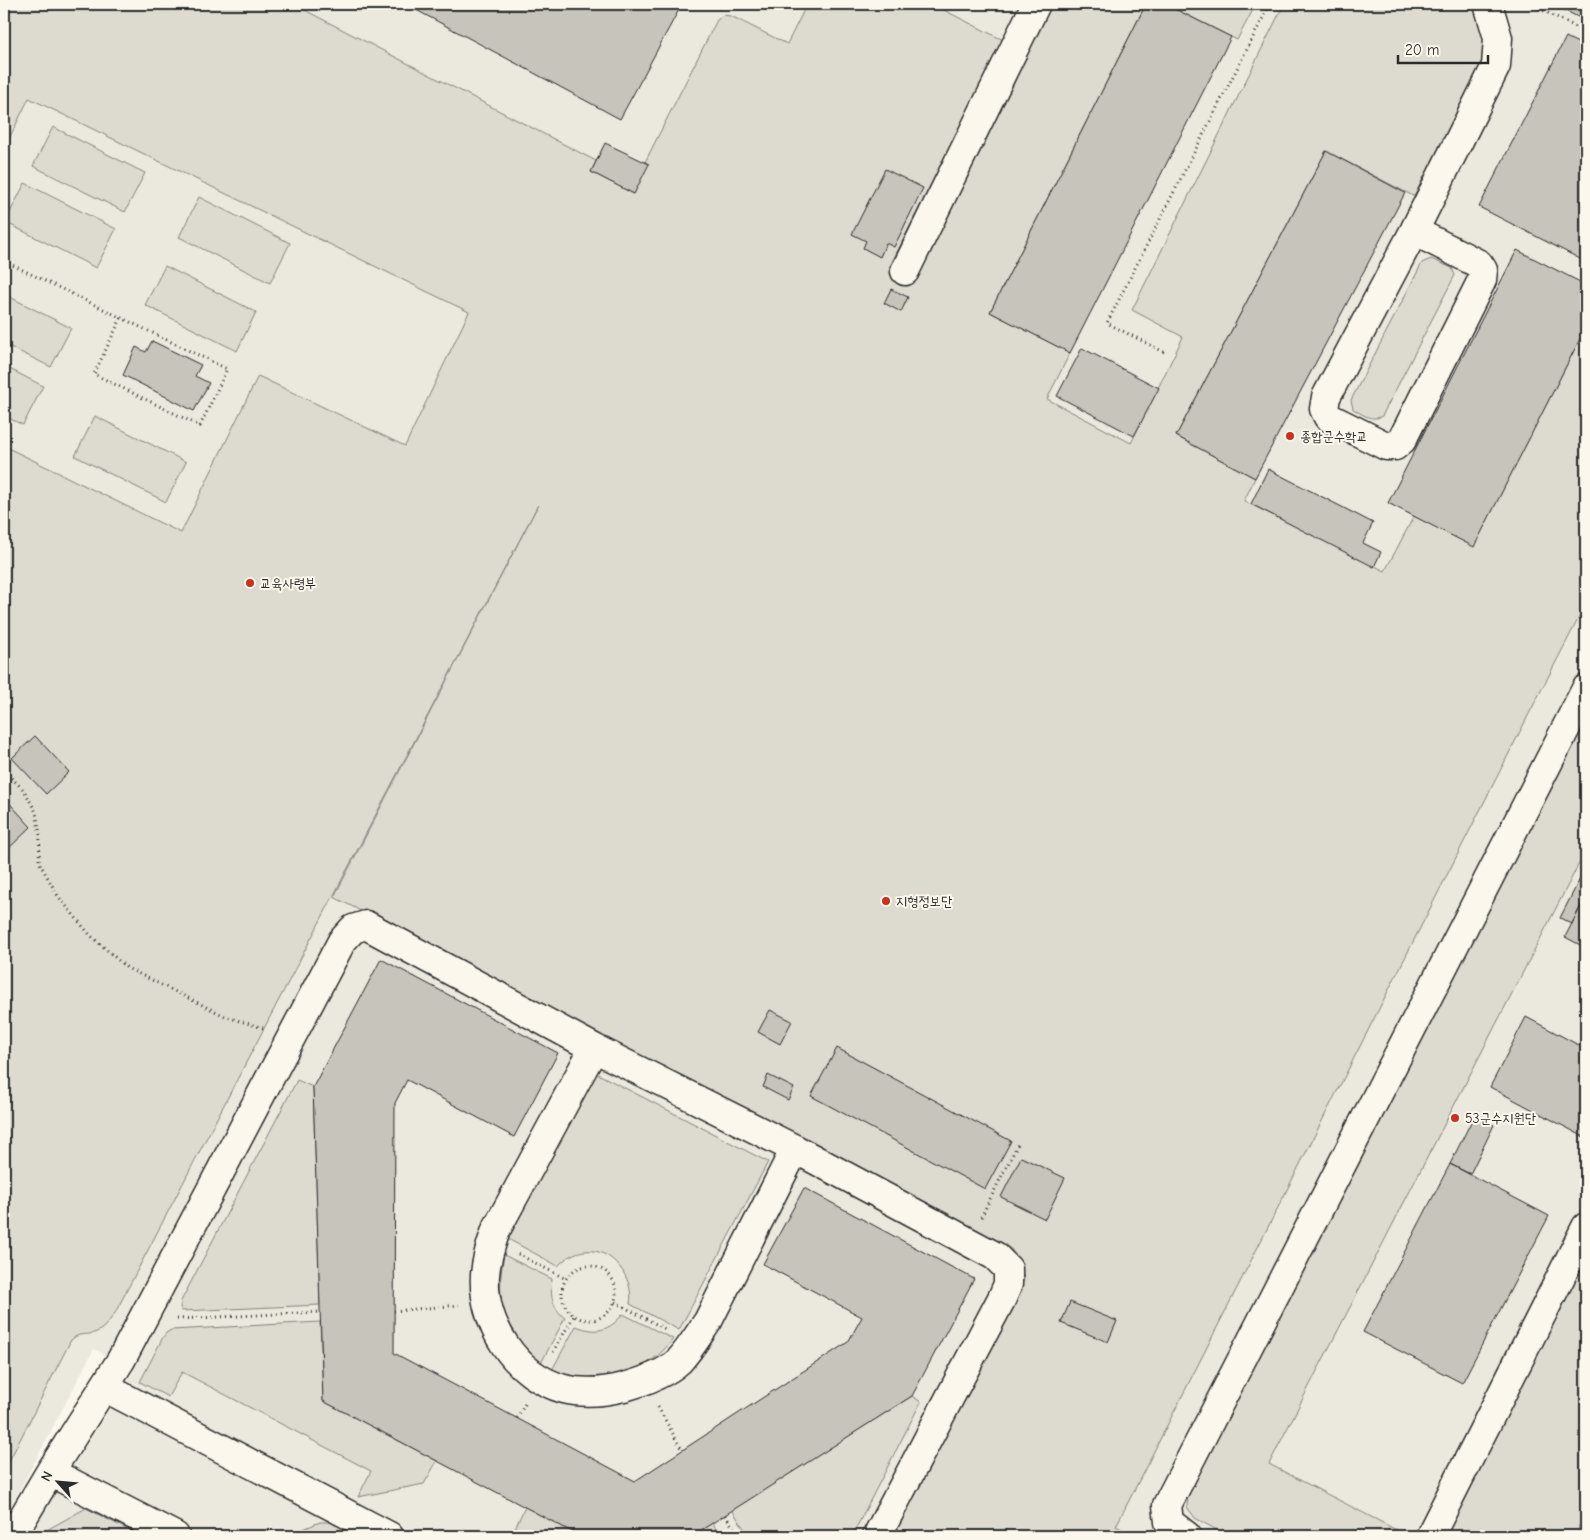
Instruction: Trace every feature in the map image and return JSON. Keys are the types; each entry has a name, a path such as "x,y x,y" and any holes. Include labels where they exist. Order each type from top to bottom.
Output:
{"street":[{"path":"904,271 1036,4"},
{"path":"1414,231 1479,264 1483,270 1482,280 1402,440 1395,446 1386,446 1328,417 1324,408 1326,397 1414,231 1496,66 1498,38 1488,4"},
{"path":"1187,1536 1169,1522 1167,1505 1586,689"},
{"path":"12,1536 50,1472 122,1360 342,941 353,929 366,925 594,1048 795,1150 969,1242 995,1256 1008,1269 1008,1284 877,1536"},
{"path":"594,1048 496,1230 487,1255 485,1276 487,1302 493,1325 507,1348 521,1364 539,1378 563,1388 586,1392 608,1391 635,1384 660,1373 678,1361 708,1321 795,1150"},
{"path":"1430,1536 1586,1226"},
{"path":"104,1387 389,1536"},
{"path":"50,1472 175,1536"}],"path":[{"path":"1164,352 1107,323 1270,4"},
{"path":"1530,4 1586,32"},
{"path":"4,261 121,318 227,370 200,426 94,374 121,318"},
{"path":"4,771 24,790 36,812 40,835 39,862 58,896 90,935 127,968 227,1017 271,1030"},
{"path":"969,1242 1018,1144"},
{"path":"492,1241 566,1279"},
{"path":"588,1266 605,1271 615,1285 616,1294 610,1310 604,1316 595,1320 586,1320 574,1316 564,1305 562,1296 562,1288 566,1279 572,1272 588,1266"},
{"path":"394,1311 487,1302"},
{"path":"614,1302 693,1343"},
{"path":"176,1318 320,1312"},
{"path":"539,1378 574,1316"},
{"path":"643,1380 682,1450"},
{"path":"725,1515 739,1536"}],"shaded area":[{"path":"4,4 1586,4 1586,1536 27,1536 134,1371 94,1349 4,1520"},
{"path":"4,4 293,4 596,161 591,172 634,194 645,162 717,20 723,15 731,16 787,44 807,4 935,4 1003,40 890,266 914,278 1049,4 1146,4 990,312 1070,353 1047,399 1131,443 1183,337 1132,310 1284,4 1477,4 1486,43 1485,60 1415,197 1326,151 1176,436 1255,478 1244,501 1385,571 1414,516 1474,546 1586,327 1586,604 1116,1526 1136,1536 891,1536 1024,1280 1021,1266 1011,1249 334,897 538,505 115,1313 101,1330 77,1336 71,1340 4,1471 4,446 181,533 258,376 405,446 469,312 29,98 4,149"},
{"path":"1165,4 1256,4 1237,40"},
{"path":"53,127 145,173 125,212 33,166"},
{"path":"25,183 116,229 96,268 5,222"},
{"path":"199,197 290,243 270,283 179,237"},
{"path":"1431,259 1452,268 1455,275 1382,416 1378,418 1367,417 1353,409 1351,400 1422,263"},
{"path":"165,266 256,312 237,351 145,305"},
{"path":"4,294 71,328 51,367 4,344"},
{"path":"4,366 43,386 23,425 4,416"},
{"path":"95,416 186,462 166,502 75,456"},
{"path":"1586,718 1586,850 1269,1464 1408,1536 1228,1536 1195,1518 1187,1507 1188,1491"},
{"path":"596,1073 768,1162 679,1330 630,1304 631,1294 625,1275 612,1259 604,1254 595,1251 577,1253 564,1260 558,1266 508,1239"},
{"path":"297,1080 313,1087 320,1305 182,1311 180,1307 181,1301"},
{"path":"504,1255 552,1279 553,1301 557,1310 565,1318 541,1363 520,1345 507,1325 501,1302 501,1278"},
{"path":"1586,1259 1586,1513 1578,1528 1586,1533 1586,1536 1443,1536"},
{"path":"623,1314 673,1339 647,1364 613,1377 579,1379 552,1370 576,1326 590,1330 602,1329 613,1324"},
{"path":"320,1322 323,1401 437,1461 424,1484 358,1497 371,1471 182,1372 168,1397 140,1382 162,1339 171,1330"},
{"path":"912,1396 921,1402 852,1536 749,1536 732,1510"},
{"path":"525,1507 580,1536 519,1536 514,1530"},
{"path":"86,1508 140,1536 36,1536"},
{"path":"320,1522 330,1522 358,1536 296,1536 301,1530"},
{"path":"712,1523 721,1536 692,1536"}],"building":[{"path":"405,4 682,4 620,119"},
{"path":"1146,4 1165,4 1231,37 1070,353 990,312"},
{"path":"1552,4 1586,4 1586,21"},
{"path":"1566,37 1586,47 1586,262 1479,207"},
{"path":"605,143 649,164 634,194 591,172"},
{"path":"1326,151 1405,193 1255,478 1176,436"},
{"path":"885,169 923,188 894,247 886,243 880,257 863,248 866,241 852,234"},
{"path":"1517,250 1586,285 1586,327 1474,547 1388,503"},
{"path":"891,289 908,297 901,312 884,303"},
{"path":"152,341 201,365 195,376 209,383 194,411 123,375 136,347 146,352"},
{"path":"1082,348 1159,388 1134,436 1057,396"},
{"path":"1268,469 1373,523 1363,543 1381,552 1374,567 1251,504"},
{"path":"35,736 69,772 46,794 12,758"},
{"path":"4,797 31,827 7,850 4,846"},
{"path":"1586,867 1586,896 1572,924 1560,918"},
{"path":"1586,896 1586,948 1565,937"},
{"path":"381,959 558,1053 514,1137 407,1080 395,1103 394,1353 635,1481 848,1342 862,1317 763,1264 804,1188 974,1279 912,1396 692,1536 580,1536 323,1401 313,1087"},
{"path":"770,1010 792,1021 780,1044 758,1032"},
{"path":"1526,1017 1586,1049 1586,1138 1490,1087"},
{"path":"837,1048 1011,1141 985,1189 811,1096"},
{"path":"768,1075 794,1088 788,1100 763,1087"},
{"path":"1474,1116 1494,1125 1470,1174 1450,1164"},
{"path":"1021,1157 1065,1178 1045,1219 1001,1197"},
{"path":"1450,1164 1549,1216 1462,1383 1363,1332"},
{"path":"1070,1302 1117,1321 1108,1342 1061,1323"}],"place":[{"name":"종합군수학교","path":"1290,436"},
{"name":"교육사령부","path":"250,583"},
{"name":"지형정보단","path":"886,901"},
{"name":"53군수지원단","path":"1455,1118"}]}
